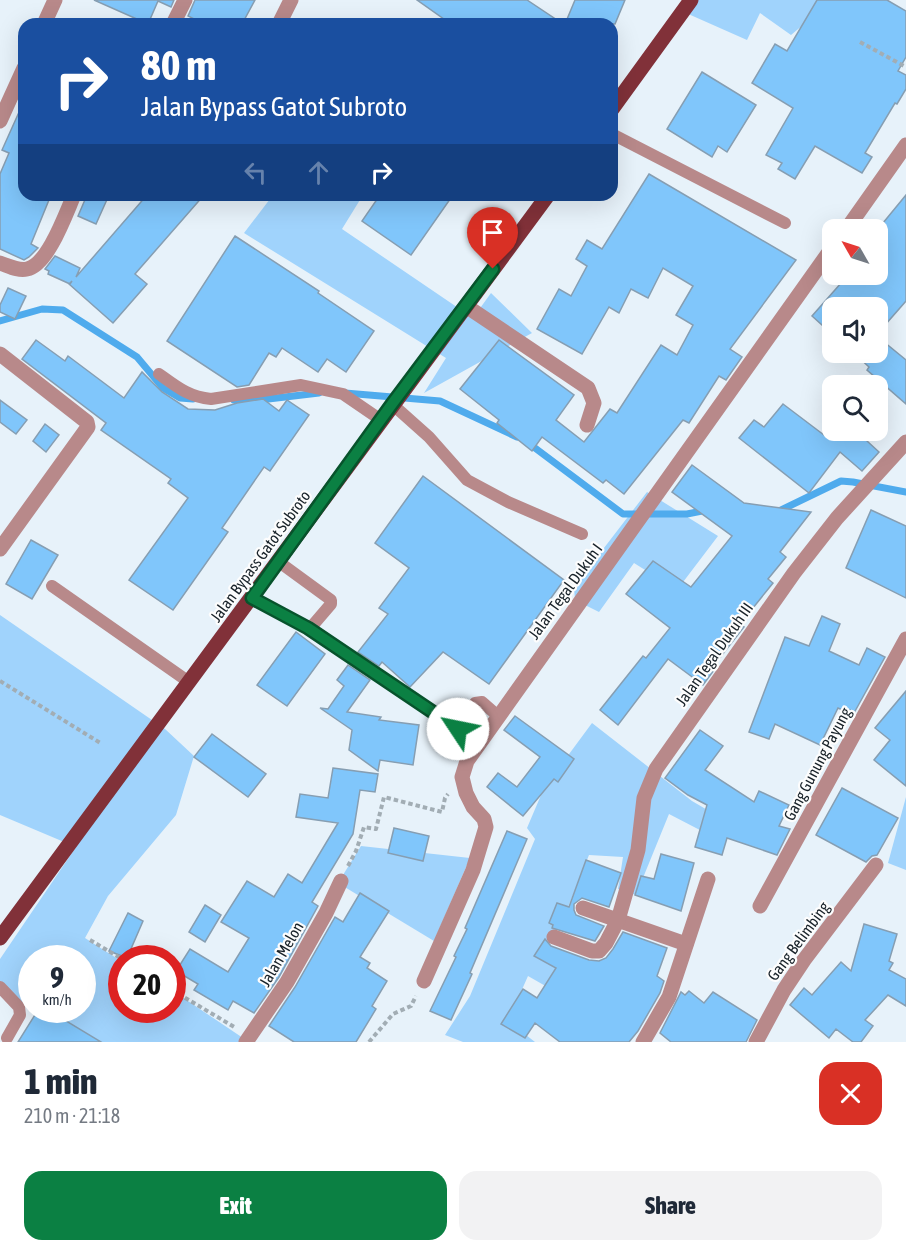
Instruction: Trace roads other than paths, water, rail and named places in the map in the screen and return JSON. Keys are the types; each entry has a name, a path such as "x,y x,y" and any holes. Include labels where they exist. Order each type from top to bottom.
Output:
{"main road":[{"path":"618,101 691,0"},
{"name":"Jalan Bypass Gatot Subroto","path":"0,938 544,201"}],"street":[{"path":"51,18 55,0"},
{"path":"176,18 185,0"},
{"path":"282,18 291,0"},
{"path":"0,121 18,81"},
{"path":"854,219 906,145"},
{"path":"0,263 16,269 26,269 40,262 71,201"},
{"name":"Jalan Tegal Dukuh I","path":"424,981 473,870 486,827 484,819 473,807 466,793 462,777 467,761 822,262"},
{"path":"466,306 588,388 594,403 587,425"},
{"path":"0,354 87,422 88,427 0,549"},
{"name":"Jalan Tegal Dukuh III","path":"554,937 592,951 599,951 606,943 618,920 638,850 644,798 656,769 794,573 837,518 906,442"},
{"name":"Gang Gunung Payung","path":"760,906 906,639"},
{"name":"Gang Belimbing","path":"756,1042 784,990 804,960 876,865"},
{"path":"643,1042 669,997 708,879"},
{"name":"Jalan Melon","path":"248,1040 293,972 341,881"},
{"path":"583,908 686,944"}],"lane":[{"path":"618,137 785,223"},
{"path":"159,374 184,392 197,398 211,399 301,385 343,394 381,420"},
{"path":"392,404 429,437 467,480 508,502 582,534"},
{"path":"279,562 331,600 313,626 308,628"},
{"path":"52,586 189,682"},
{"path":"252,598 308,628 479,743"},
{"path":"458,729 476,703 482,702 498,716"},
{"path":"0,987 19,1006 20,1015 7,1038"}],"waterway":[{"path":"0,321 42,309 63,310 137,357 163,388 180,398 193,399"},
{"path":"234,400 251,401 319,393"},
{"path":"345,393 440,401 517,437"},
{"path":"527,442 623,514 687,514 707,510"},
{"path":"777,512 841,481 906,492"}]}
